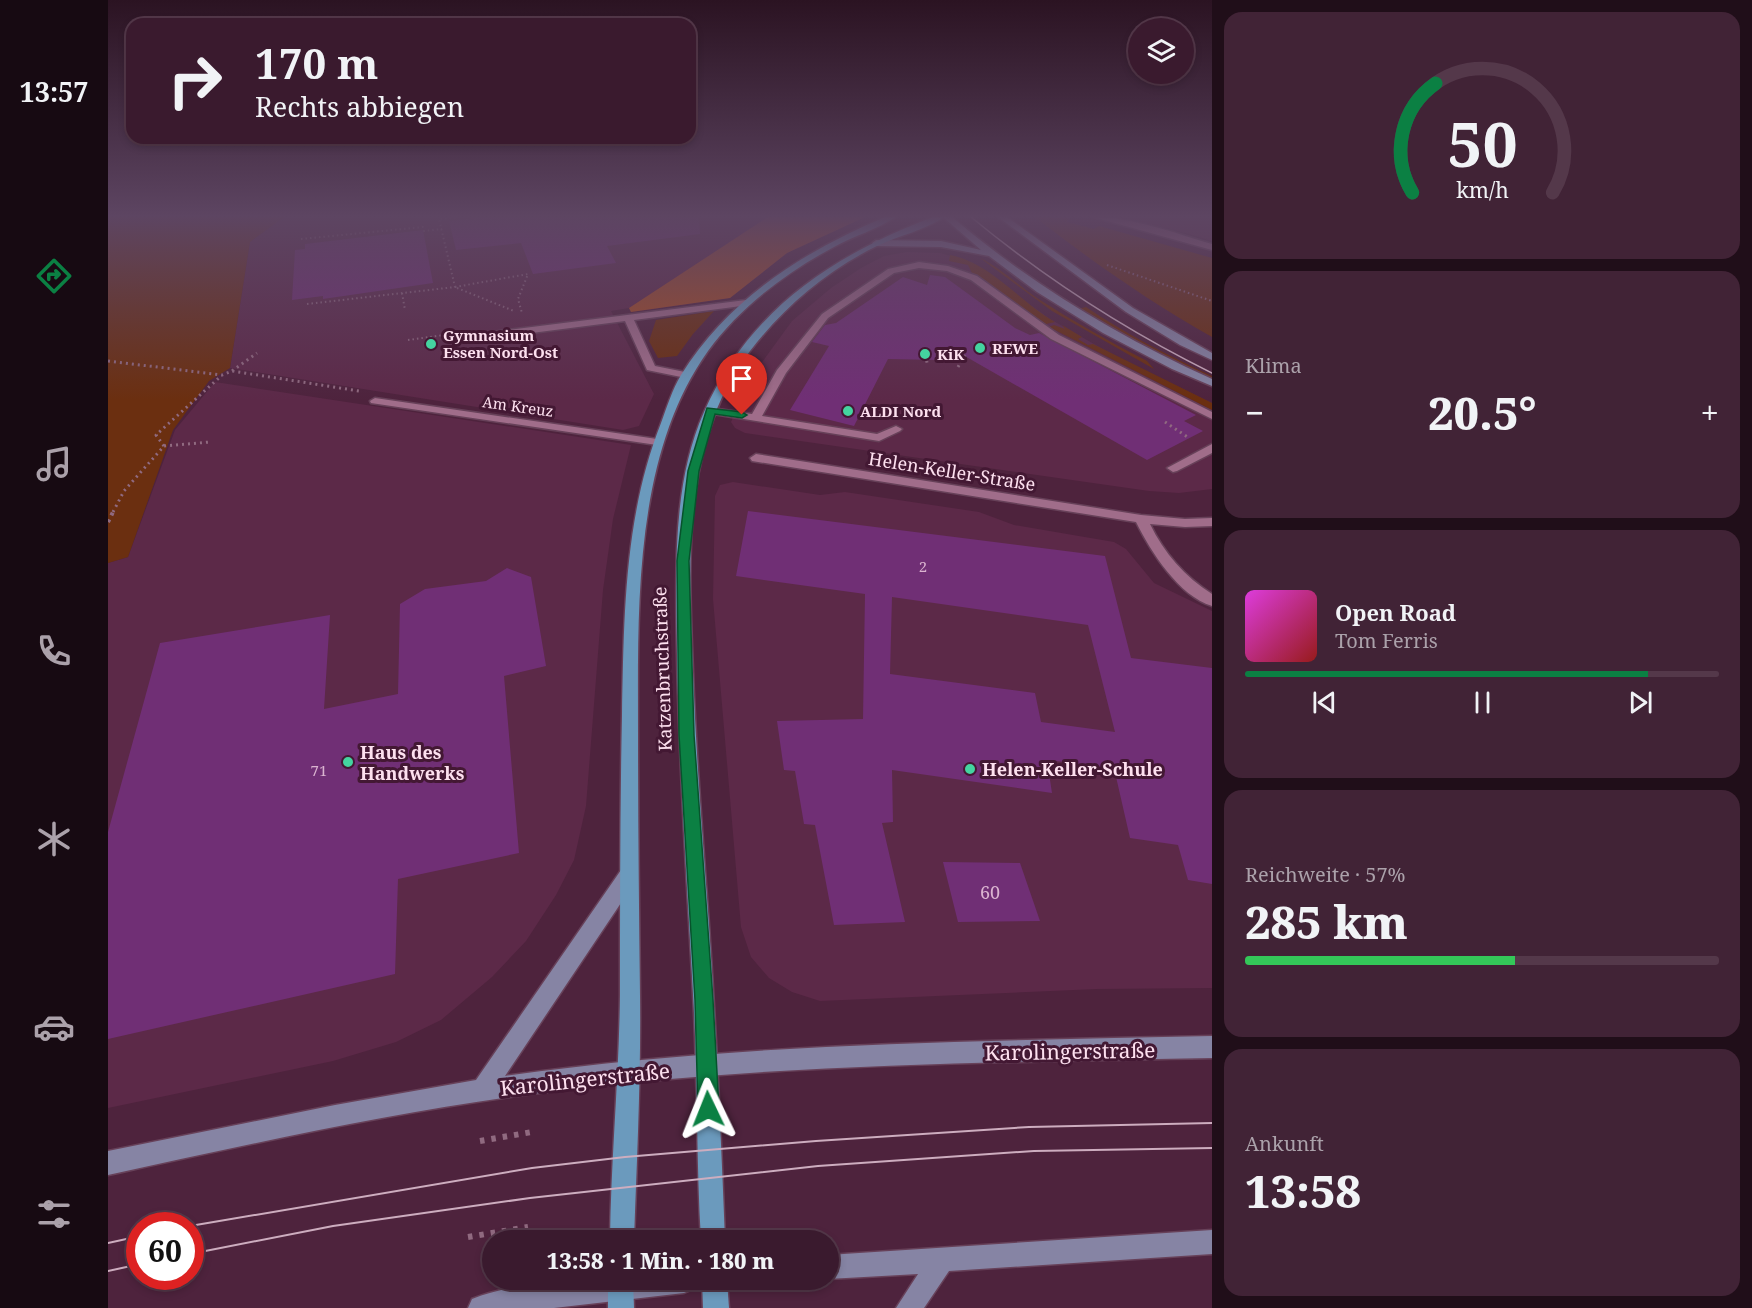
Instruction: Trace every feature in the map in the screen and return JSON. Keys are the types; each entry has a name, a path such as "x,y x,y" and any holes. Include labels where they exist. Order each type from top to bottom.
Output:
{"main road":[{"name":"Katzenbruchstraße","path":"622,1230 628,1072 632,571 643,500 657,442 686,375 721,329 746,303 779,278"},
{"name":"Katzenbruchstraße","path":"713,1230 707,1067 687,735 683,561 693,471 711,411 722,385 782,306 816,278"},
{"path":"1024,278 1053,300 1106,332 1158,360 1212,383"},
{"path":"1084,278 1158,330 1212,357"},
{"path":"482,1090 628,876"},
{"name":"Karolingerstraße","path":"108,1163 318,1118 482,1090 628,1072 829,1057 1212,1047"},
{"path":"839,1266 1212,1242"},
{"path":"909,1308 942,1260"},
{"path":"715,1290 716,1308"},
{"path":"481,1308 523,1299 621,1292"}],"street":[{"path":"756,417 780,372 825,316 881,278"},
{"path":"974,278 1055,337 1212,416"},
{"path":"477,337 746,303"},
{"path":"628,318 651,368 686,375"},
{"name":"Am Kreuz","path":"375,401 657,442"},
{"path":"711,411 879,438 896,429"},
{"path":"1173,468 1212,448"},
{"name":"Helen-Keller-Straße","path":"756,458 1142,519 1185,524 1212,522"},
{"path":"1142,519 1152,543 1175,574 1212,601"}],"path":[{"path":"453,278 455,287"},
{"path":"307,304 455,287 503,278"},
{"path":"455,287 523,315 518,299 526,278"},
{"path":"1147,278 1212,301"},
{"path":"402,293 405,310"},
{"path":"408,340 463,333 477,337"},
{"path":"164,446 156,435 222,375 232,371 257,352"},
{"path":"925,355 928,366"},
{"path":"958,367 965,356"},
{"path":"108,361 149,364 222,375"},
{"path":"232,371 372,393 375,401"},
{"path":"1165,422 1189,438"},
{"path":"108,522 124,491 164,446 210,442"},
{"path":"480,1141 532,1132"},
{"path":"468,1237 528,1227"}],"shaded area":[{"path":"108,278 244,278 230,368 209,381 173,430 128,557 108,563"},
{"name":"Gymnasium Essen Nord-Ost","path":"244,278 755,278 730,298 631,312 629,308 611,311 654,394 639,426 623,430 230,368"},
{"path":"675,278 755,278 730,298 631,312 629,308"},
{"path":"846,278 993,278 1050,319 1115,356 1212,403 1212,489 1179,493 1149,491 745,433 735,428 731,422 752,376 792,321"},
{"path":"978,278 997,278 1055,322 1046,324"},
{"path":"1007,278 1092,331 1147,361 1154,369 1052,311"},
{"path":"1118,278 1212,278 1212,337 1166,310"},
{"path":"1086,307 1132,335 1212,378 1159,354 1078,309"},
{"path":"714,311 677,356 658,358 649,341 656,320"},
{"path":"1054,325 1065,329 1062,325 1082,337 1078,339 1088,345 1093,344 1212,403 1212,410 1049,327"},
{"name":"Haus des Handwerks","path":"215,382 631,445 613,519 603,590 586,806 574,860 556,895 526,941 492,977 441,1020 396,1042 333,1061 108,1108 108,563 128,557 175,430"},
{"name":"Helen-Keller-Schule","path":"733,482 820,495 845,492 979,512 1014,525 1114,542 1126,549 1154,583 1212,611 1212,988 1097,989 820,1001 792,992 769,978 751,957 741,927 713,599 715,496 720,485"}],"building":[{"path":"293,278 432,278 433,283 323,299 323,296 292,300"},
{"path":"901,278 927,285 929,278 946,278 1015,328 1030,335 1039,333 1196,415 1184,421 1203,431 1147,460 963,355 939,360 888,359 854,426 790,410 829,346 812,342 825,325 836,323"},
{"path":"748,511 1105,556 1131,658 1212,668 1212,884 1188,880 1178,845 1130,838 1114,768 1047,760 1052,793 892,770 893,822 882,823 905,922 834,925 815,825 804,824 795,771 784,770 777,721 863,719 865,594 736,576","holes":["892,597 1088,625 1115,732 1041,722 1035,693 890,674"]},
{"path":"507,568 531,577 546,666 504,676 519,853 398,879 395,974 108,1039 108,832 160,643 330,615 324,709 398,694 400,604 425,589 486,581"},
{"path":"943,862 1020,863 1040,921 958,922"}],"tram line":[{"path":"1052,278 1117,321 1212,373"},
{"path":"204,1224 532,1168 625,1157 816,1141 1029,1127 1212,1123"},
{"path":"204,1251 333,1226 530,1198 818,1166 1034,1151 1212,1148"},
{"path":"108,1243 126,1239"},
{"path":"108,1271 126,1267"}],"place":[{"name":"Gymnasium Essen Nord-Ost","path":"431,344"},
{"name":"REWE","path":"980,348"},
{"name":"KiK","path":"925,354"},
{"name":"ALDI Nord","path":"848,411"},
{"name":"Haus des Handwerks","path":"348,762"},
{"name":"Helen-Keller-Schule","path":"970,769"}],"route":[{"path":"708,1109 704,1000 687,735 683,561 693,471 711,411 742,415"}]}
